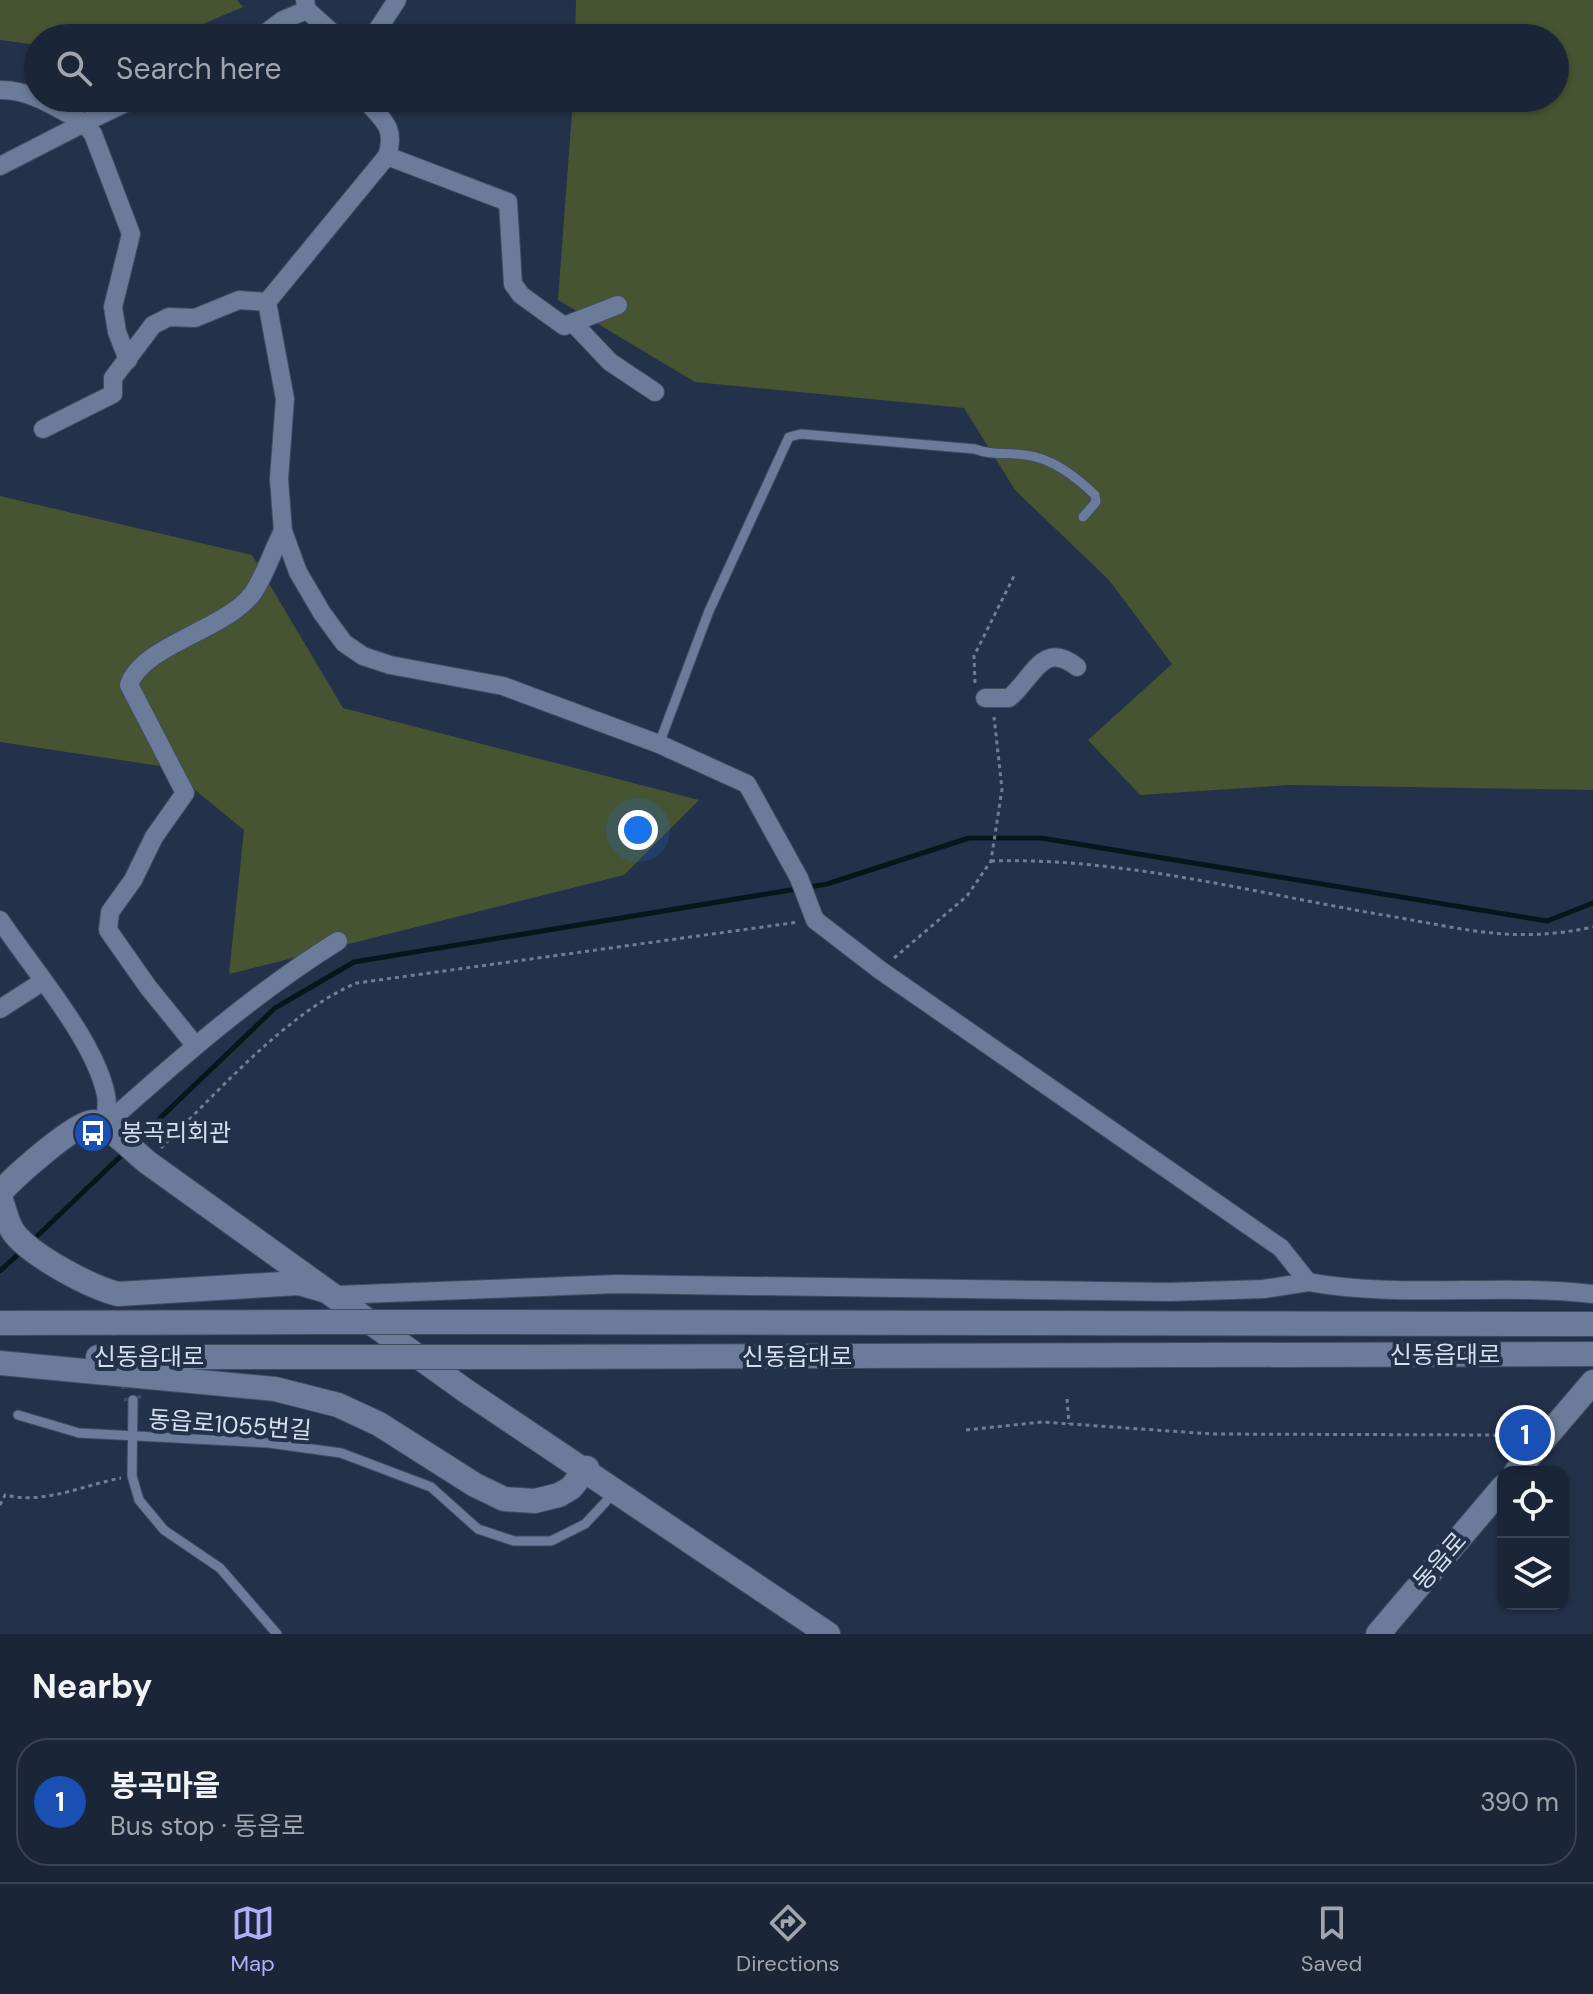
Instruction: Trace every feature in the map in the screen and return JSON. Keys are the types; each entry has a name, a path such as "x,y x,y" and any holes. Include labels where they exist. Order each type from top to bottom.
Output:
{"main road":[{"path":"336,1295 299,1283 118,1305 46,1257 4,1212 45,1151 93,1122 108,1129 143,1159 336,1295 466,1391 587,1468 828,1634"},
{"name":"신동읍대로","path":"0,1323 1593,1324"},
{"name":"신동읍대로","path":"0,1360 1593,1354"},
{"path":"0,1360 275,1389 338,1405 379,1424 475,1485 504,1499 535,1501 559,1495 571,1488 587,1468"},
{"path":"1521,1466 1593,1382"},
{"name":"동읍로","path":"1378,1634 1497,1494"}],"street":[{"path":"381,24 397,0"},
{"path":"278,24 306,5 324,24"},
{"path":"0,90 12,89 24,93"},
{"path":"64,112 84,123 93,134 131,234 113,307 117,332 128,360"},
{"path":"0,166 107,112"},
{"path":"377,112 390,127 392,138 387,156 267,302 285,399 279,479 283,531 298,572 344,643 363,656 390,665 503,686 659,744 747,784 799,878 813,915 880,970 1281,1248 1308,1282"},
{"path":"387,156 508,202 513,284 521,295 564,326 575,325 618,305"},
{"path":"43,429 113,394 113,378 153,325 169,317 195,318 239,300 267,302"},
{"path":"575,325 610,362 655,392"},
{"path":"195,1045 148,987 108,930 110,912 133,880 154,837 185,793 129,685 131,677 155,657 212,626 253,593 283,531"},
{"path":"985,698 1009,698 1039,665 1054,657 1067,659 1077,667"},
{"path":"0,920 78,1034 100,1075 107,1101 108,1129"},
{"path":"108,1129 195,1045 276,980 338,941"},
{"path":"0,1009 42,982"},
{"path":"336,1295 617,1284 1169,1292 1264,1289 1308,1282 1350,1290 1511,1289 1593,1294"}],"lane":[{"path":"659,744 709,611 789,437 801,434 975,449 990,455 1028,455 1060,466 1095,495 1096,502 1083,517"},
{"name":"동읍로1055번길","path":"133,1400 132,1476 139,1500 164,1530 220,1568 277,1634"},
{"name":"동읍로1055번길","path":"18,1415 79,1433 269,1443 341,1453 431,1487 478,1529 514,1541 551,1541 585,1524 617,1490"}],"path":[{"path":"880,970 967,896 991,861 996,826"},
{"path":"991,861 1040,861 1186,878 1474,933 1524,937 1593,927"},
{"path":"143,1159 302,1015 330,994 357,983 813,915"},
{"path":"1067,1399 1069,1424"},
{"path":"966,1430 1042,1422 1212,1434 1493,1435"},
{"path":"0,1505 5,1495 22,1500 45,1497 132,1476"}],"green space":[{"path":"0,0 237,0 243,7 203,24 24,24 24,43 0,40"},
{"path":"576,0 1593,0 1593,790 1289,785 1140,795 1088,740 1172,664 1109,580 1015,490 964,408 695,382 558,300 572,112 1569,112 1569,24 575,24"},
{"path":"0,496 252,555 343,708 699,800 624,875 229,974 244,830 167,767 0,742"}],"waterway":[{"path":"134,1143 275,1008 354,962 827,884 969,838 1041,838 1547,921 1593,903"},
{"path":"33,1240 124,1153"},
{"path":"0,1271 23,1250"}],"tunnel":[{"path":"117,1317 133,1400"}],"place":[{"name":"봉곡리회관","path":"93,1133"},
{"name":"봉곡마을","path":"1525,1435"}]}
